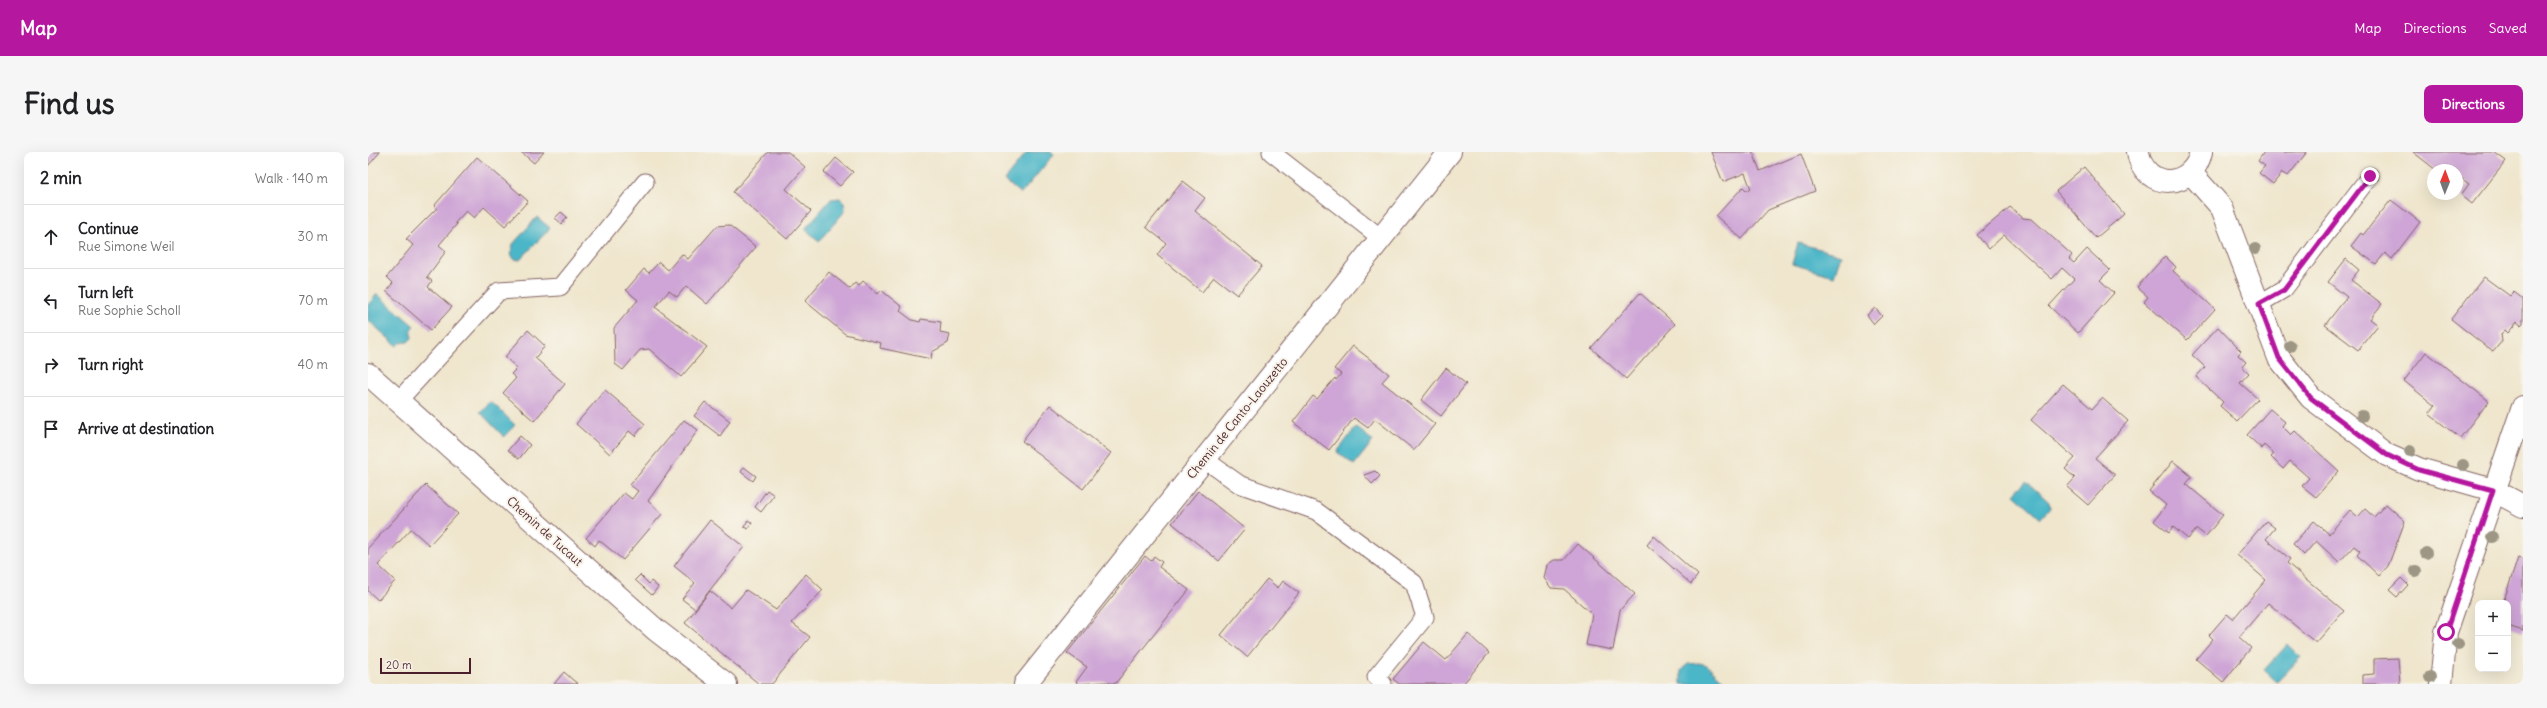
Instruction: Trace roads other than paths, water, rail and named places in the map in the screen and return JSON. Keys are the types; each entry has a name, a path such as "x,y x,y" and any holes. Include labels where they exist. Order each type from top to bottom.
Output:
{"street":[{"name":"Chemin de Canto-Laouzetto","path":"1025,684 1450,152"},
{"path":"2138,152 2139,160 2146,170 2156,178 2168,181 2180,179 2191,173 2199,163 2202,152"},
{"path":"2191,173 2222,208 2279,358 2311,398 2387,455 2419,470 2493,490 2523,506"},
{"name":"Chemin de Tucaut","path":"368,374 656,630 726,684"},
{"path":"2441,684 2446,632 2493,490 2523,407"}],"lane":[{"path":"1271,152 1381,238"},
{"path":"2259,304 2284,290 2370,176"},
{"path":"398,401 499,290 560,287 645,182"},
{"path":"1204,459 1239,484 1316,511 1414,583 1425,617 1376,677 1383,684"}],"water":[{"path":"1027,152 1051,152 1054,154 1021,194 1004,180"},
{"path":"840,198 844,202 845,211 819,241 805,229 831,199"},
{"path":"537,217 550,228 520,260 514,259 511,254 513,244"},
{"path":"1798,243 1841,255 1834,276 1792,264"},
{"path":"377,294 414,326 411,330 412,338 408,342 400,343 397,346 368,320 368,305"},
{"path":"491,401 515,425 504,437 480,412"},
{"path":"1356,427 1373,441 1354,465 1337,452"},
{"path":"2026,481 2049,502 2050,508 2041,518 2014,494"},
{"path":"2288,644 2301,657 2277,682 2264,670"},
{"path":"1699,663 1707,665 1727,684 1681,684 1681,670 1688,664"}]}
